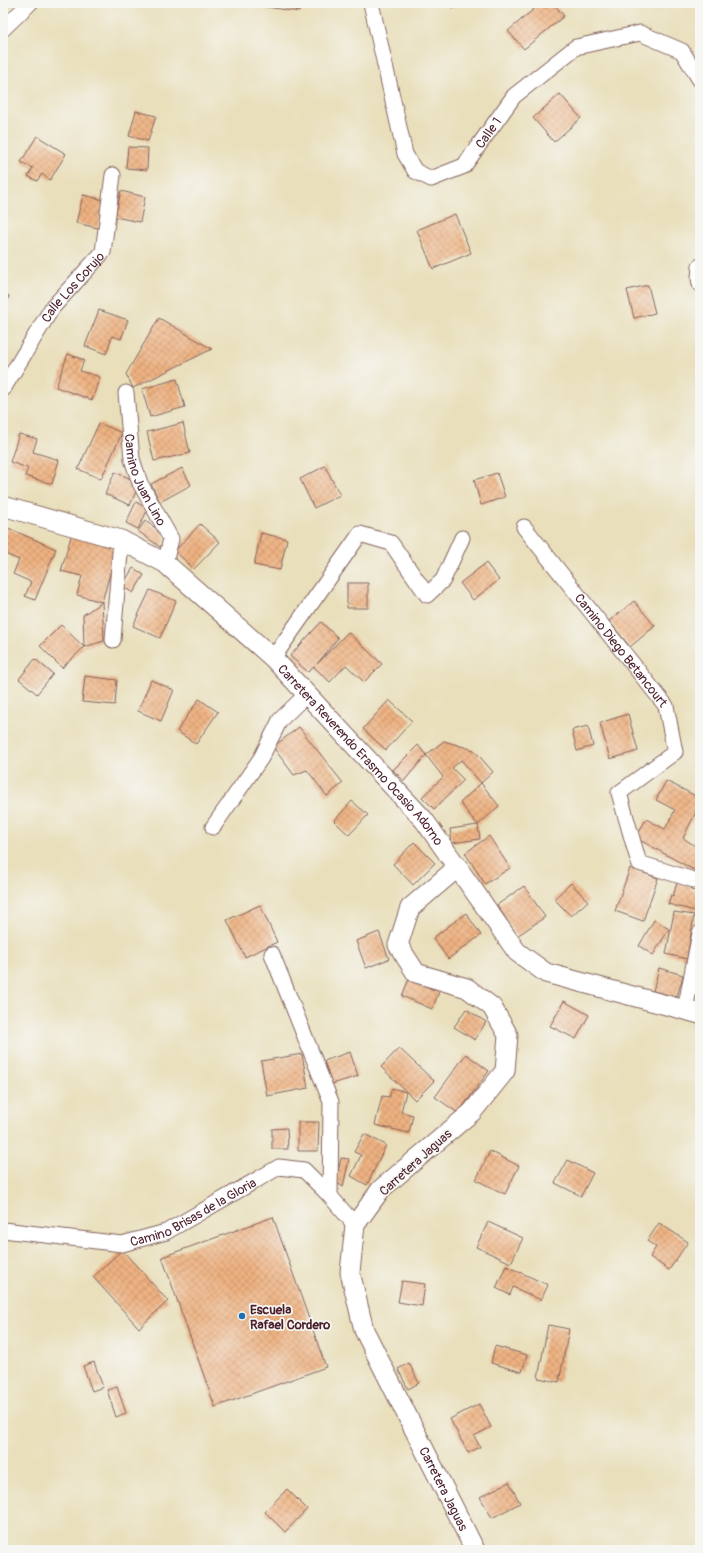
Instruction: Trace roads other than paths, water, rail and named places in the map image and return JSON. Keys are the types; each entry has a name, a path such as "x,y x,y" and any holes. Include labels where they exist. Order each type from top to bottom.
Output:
{"street":[{"path":"3,28 30,3"},
{"name":"Calle 1","path":"371,3 405,154 415,171 431,179 464,166 514,96 576,47 640,33 682,51 700,80"},
{"name":"Calle Los Corujo","path":"3,390 52,308 104,252 113,175"},
{"name":"Camino Juan Lino","path":"126,393 132,459 140,483 171,539 165,563"},
{"name":"Carretera Reverendo Erasmo Ocasio Adorno","path":"3,506 121,540 165,563 273,658 424,820 517,952 546,973 693,1012"},
{"name":"Camino Diego Betancourt","path":"524,527 666,706 675,752 618,793 639,862 700,882"},
{"path":"273,658 360,534 391,543 427,595 443,580 462,538"},
{"path":"113,640 121,540"},
{"path":"213,826 261,758 280,720 307,694"},
{"name":"Carretera Jaguas","path":"458,867 410,908 398,945 416,973 468,988 492,1007 508,1036 505,1071 472,1112 381,1189 355,1225 350,1272 364,1330 476,1550"},
{"path":"693,1012 700,933"},
{"path":"272,954 331,1102 330,1196"},
{"name":"Camino Brisas de la Gloria","path":"3,1230 122,1244 166,1232 279,1167 304,1170 330,1196 355,1225"}],"place":[{"name":"Escuela Rafael Cordero","path":"242,1316"}]}
